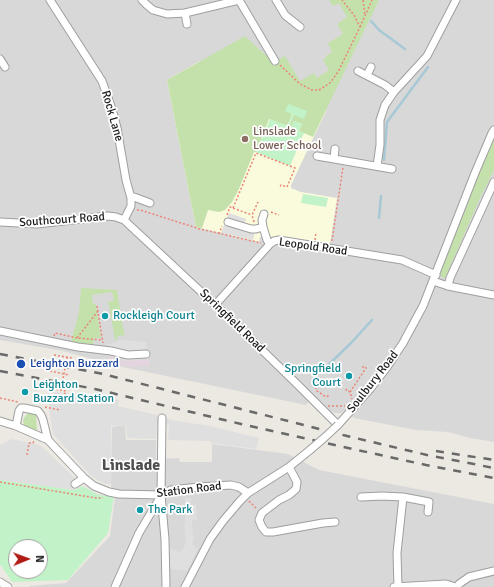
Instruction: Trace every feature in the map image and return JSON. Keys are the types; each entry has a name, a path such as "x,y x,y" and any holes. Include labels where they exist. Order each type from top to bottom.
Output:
{"street":[{"name":"Rock Lane","path":"50,0 102,81 107,94 117,128 126,180 131,198 130,208 124,220"},
{"path":"142,0 153,10 167,14 185,13 239,0 275,61"},
{"path":"276,0 286,15 300,27"},
{"path":"377,166 380,145 380,120 386,105 394,92 427,56 456,0"},
{"path":"185,13 187,24"},
{"path":"0,59 5,67"},
{"path":"367,75 371,66"},
{"path":"358,71 385,85 394,92"},
{"name":"Soulbury Road","path":"185,587 210,539 223,521 246,495 289,467 324,438 352,410 387,368 403,343 423,306 475,173 494,130"},
{"path":"334,159 335,149"},
{"path":"317,156 392,169"},
{"path":"448,286 450,278 494,182"},
{"path":"131,198 134,197 150,203"},
{"path":"264,214 262,220 263,227 269,245"},
{"name":"Southcourt Road","path":"0,222 37,224 108,216 116,216 124,220"},
{"name":"Springfield Road","path":"124,220 339,423"},
{"path":"228,222 250,229 263,227"},
{"name":"Leopold Road","path":"215,305 269,245 274,241 283,240 402,260 448,286 494,295"},
{"path":"0,331 78,347 111,351 128,355 146,354"},
{"path":"0,421 16,426 48,440 50,437 47,421 38,411 21,408 16,426"},
{"path":"162,418 161,495 165,538 166,587"},
{"name":"Station Road","path":"48,440 84,478 94,486 109,492 119,494 161,495 171,490 231,485 240,487 246,495"},
{"path":"289,467 297,482 296,489 289,496 279,500 262,513 260,520 262,527 266,532 336,522"},
{"path":"75,484 84,478"},
{"path":"115,587 139,533 161,495"},
{"path":"361,497 382,496 429,502 428,512"},
{"path":"398,587 397,553 403,498"},
{"path":"394,587 446,584 456,587 469,577 494,571"},
{"path":"0,582 8,587"}],"path":[{"path":"342,0 354,15 360,27"},
{"path":"363,0 365,17"},
{"path":"275,61 300,84 312,90 324,88 331,82 339,70 372,0"},
{"path":"233,208 256,153 295,168 287,187 281,184 280,187"},
{"path":"331,248 344,161"},
{"path":"130,208 200,229 269,245"},
{"path":"315,242 316,232"},
{"path":"97,306 98,311 102,340 77,338 98,311"},
{"path":"54,355 72,358"},
{"path":"61,390 67,357"},
{"path":"347,389 346,390 350,392 366,368 364,366 362,368"},
{"path":"50,371 69,375"},
{"path":"312,385 317,389 317,391 326,397 328,396 327,395"},
{"path":"48,388 66,391 61,403"},
{"path":"0,398 23,403"},
{"path":"328,406 345,406 352,410"},
{"path":"49,408 60,410"},
{"path":"26,455 29,443 33,443"},
{"path":"0,482 96,498 108,498"},
{"path":"246,495 262,513"}],"shaded area":[{"path":"0,0 494,0 494,442 448,432 416,430 354,418 345,410 341,413 330,412 314,395 306,405 118,366 63,351 0,340"},
{"name":"Linslade Lower School","path":"200,61 326,111 291,185 291,188 301,192 337,198 330,244 282,237 271,237 268,234 260,237 259,242 196,227 167,80"},
{"path":"229,213 246,219 244,225 255,232 253,240 221,233"},
{"path":"126,340 146,342 148,359 126,361 106,355 108,344"},
{"path":"109,356 126,361 149,359 150,366 127,367 126,362 125,367 107,362"},
{"path":"52,391 80,396 92,395 119,400 118,406 157,415 157,417 210,426 259,438 256,449 211,443 210,441 168,440 169,425 157,424 156,439 127,438 126,425 111,426 111,484 105,484 91,476 53,434 49,409"},
{"path":"125,425 126,440 156,440 156,459 179,458 180,462 212,462 212,444 288,454 319,470 494,504 494,587 30,587 29,586 66,583 110,536 115,497 111,487 112,427"},
{"path":"12,439 41,446 76,479 75,490 0,480 0,445"},
{"path":"185,498 191,498 191,505 196,505 197,520 192,520 194,538 192,544 198,549 187,571 170,569 170,549 181,552 186,543 184,524"}],"green space":[{"name":"Linslade Lower School","path":"329,0 379,0 313,137 299,131 302,124 294,121 291,128 289,127 294,115 307,111 292,114 287,126 269,119 256,152 254,152 232,202 225,210 219,212 208,210 202,228 196,227 167,80 245,36 273,62 285,56 300,81 314,73 317,78 329,70 323,60 332,52 328,43 343,34 337,24 347,17 339,3 333,6"},
{"path":"288,104 307,111 304,119 294,115 289,127 291,128 294,121 302,124 299,131 304,133 290,166 256,152 270,119 287,126 292,114 285,111"},
{"path":"494,136 494,170 445,278 443,278 440,275 440,272"},
{"path":"303,194 328,198 326,207 301,203"},
{"path":"81,288 117,290 125,335 118,336 117,340 115,340 108,305 108,302 114,300 112,292 92,295 93,304 96,304 101,338 94,338 93,345 71,342 79,312"},
{"path":"28,413 36,416 37,431 24,425 24,418"},
{"path":"0,480 75,490 82,486 99,495 114,496 108,533 68,580 12,582 10,579 48,579 48,539 8,539 8,576 0,564"}],"waterway":[{"path":"371,21 379,30 405,49"},
{"path":"384,160 387,122 428,67"},
{"path":"379,218 381,196"},
{"path":"321,372 372,320"}],"railway":[{"path":"0,354 103,374 347,436 427,455 494,468"},
{"path":"0,371 95,389 339,446 494,478"},
{"path":"436,451 494,460"}],"place":[{"name":"Linslade Lower School","path":"245,139"},
{"name":"Rockleigh Court","path":"105,316"},
{"name":"Leighton Buzzard","path":"21,364"},
{"name":"Springfield Court","path":"349,376"},
{"name":"Leighton Buzzard Station","path":"25,392"},
{"name":"The Park","path":"140,510"}],"district":[{"name":"Linslade","path":"131,466"}]}
